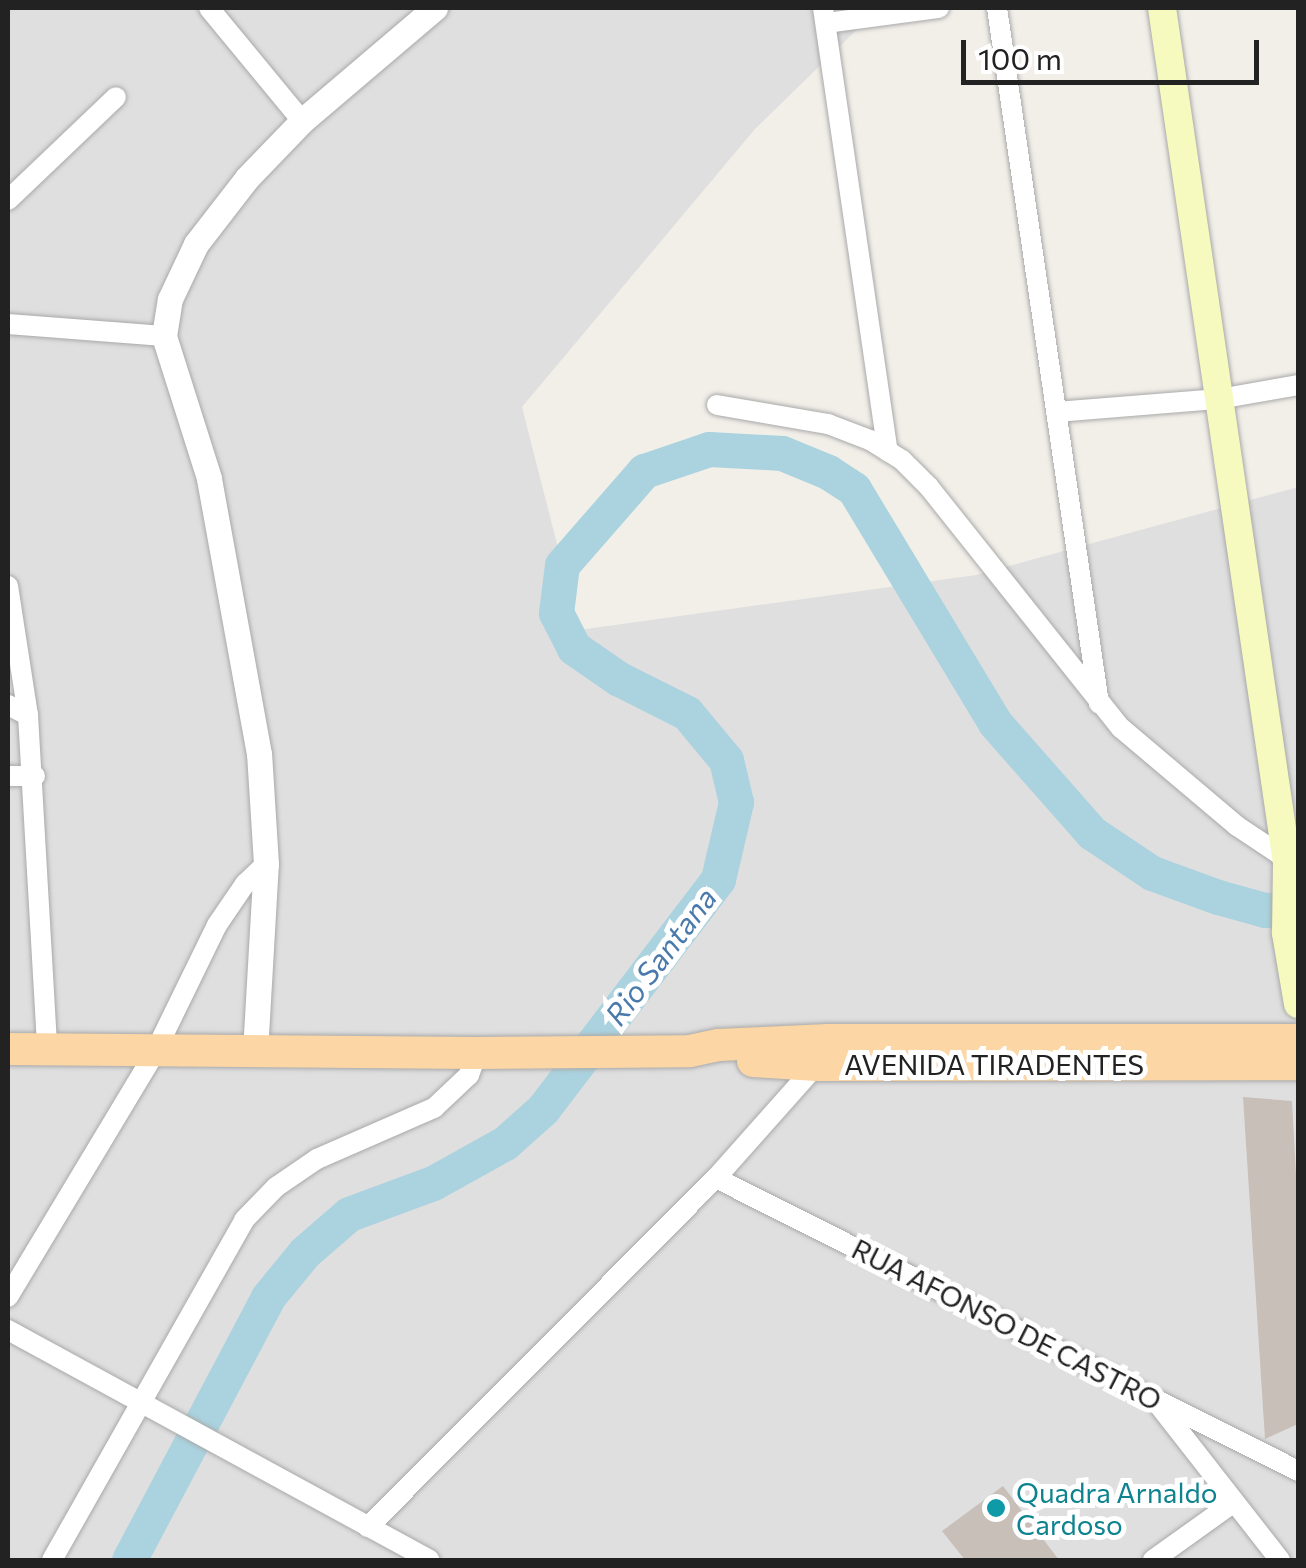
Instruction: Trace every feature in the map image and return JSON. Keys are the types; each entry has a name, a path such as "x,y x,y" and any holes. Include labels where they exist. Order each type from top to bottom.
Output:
{"main road":[{"path":"1162,8 1293,864 1286,895 1286,933 1298,1004"},
{"path":"823,1053 1298,1040"},
{"name":"AVENIDA TIRADENTES","path":"8,1049 690,1051 1298,1064"}],"street":[{"path":"209,8 302,121"},
{"path":"888,451 824,15 939,8"},
{"path":"997,8 1100,706"},
{"path":"255,1052 266,864 259,754 210,478 164,336 170,299 196,244 218,211 302,121 429,9"},
{"path":"8,200 116,96"},
{"path":"8,324 164,336"},
{"path":"1056,412 1219,399 1298,386"},
{"path":"717,405 816,420 888,451 929,488 1100,706 1144,751 1293,864"},
{"path":"8,586 34,776 47,1050"},
{"path":"8,705 28,715"},
{"path":"8,776 34,776"},
{"path":"8,1297 155,1052 217,924 245,884 266,864"},
{"path":"52,1560 255,1209 318,1158 434,1108 469,1075 476,1053"},
{"path":"368,1526 716,1178 823,1053"},
{"name":"RUA AFONSO DE CASTRO","path":"716,1178 1298,1471"},
{"path":"8,1330 428,1560"},
{"path":"1154,1398 1280,1560"},
{"path":"1153,1560 1234,1502"}],"shaded area":[{"path":"8,8 879,8 755,129 522,407 579,630 976,575 1298,487 1298,1560 8,1560"}],"building":[{"path":"1243,1097 1292,1101 1298,1212 1298,1424 1265,1439"},
{"name":"Quadra Arnaldo Cardoso","path":"1003,1486 1059,1560 965,1560 942,1531"}],"waterway":[{"name":"Rio Santana","path":"129,1560 268,1297 305,1252 349,1214 433,1183 505,1143 543,1109 718,879 736,802 726,760 687,713 619,679 574,648 556,613 562,565 644,471 709,449 782,453 828,472 854,489 995,723 1092,833 1152,873 1265,910 1298,908"}],"place":[{"name":"Quadra Arnaldo Cardoso","path":"996,1508"}]}
